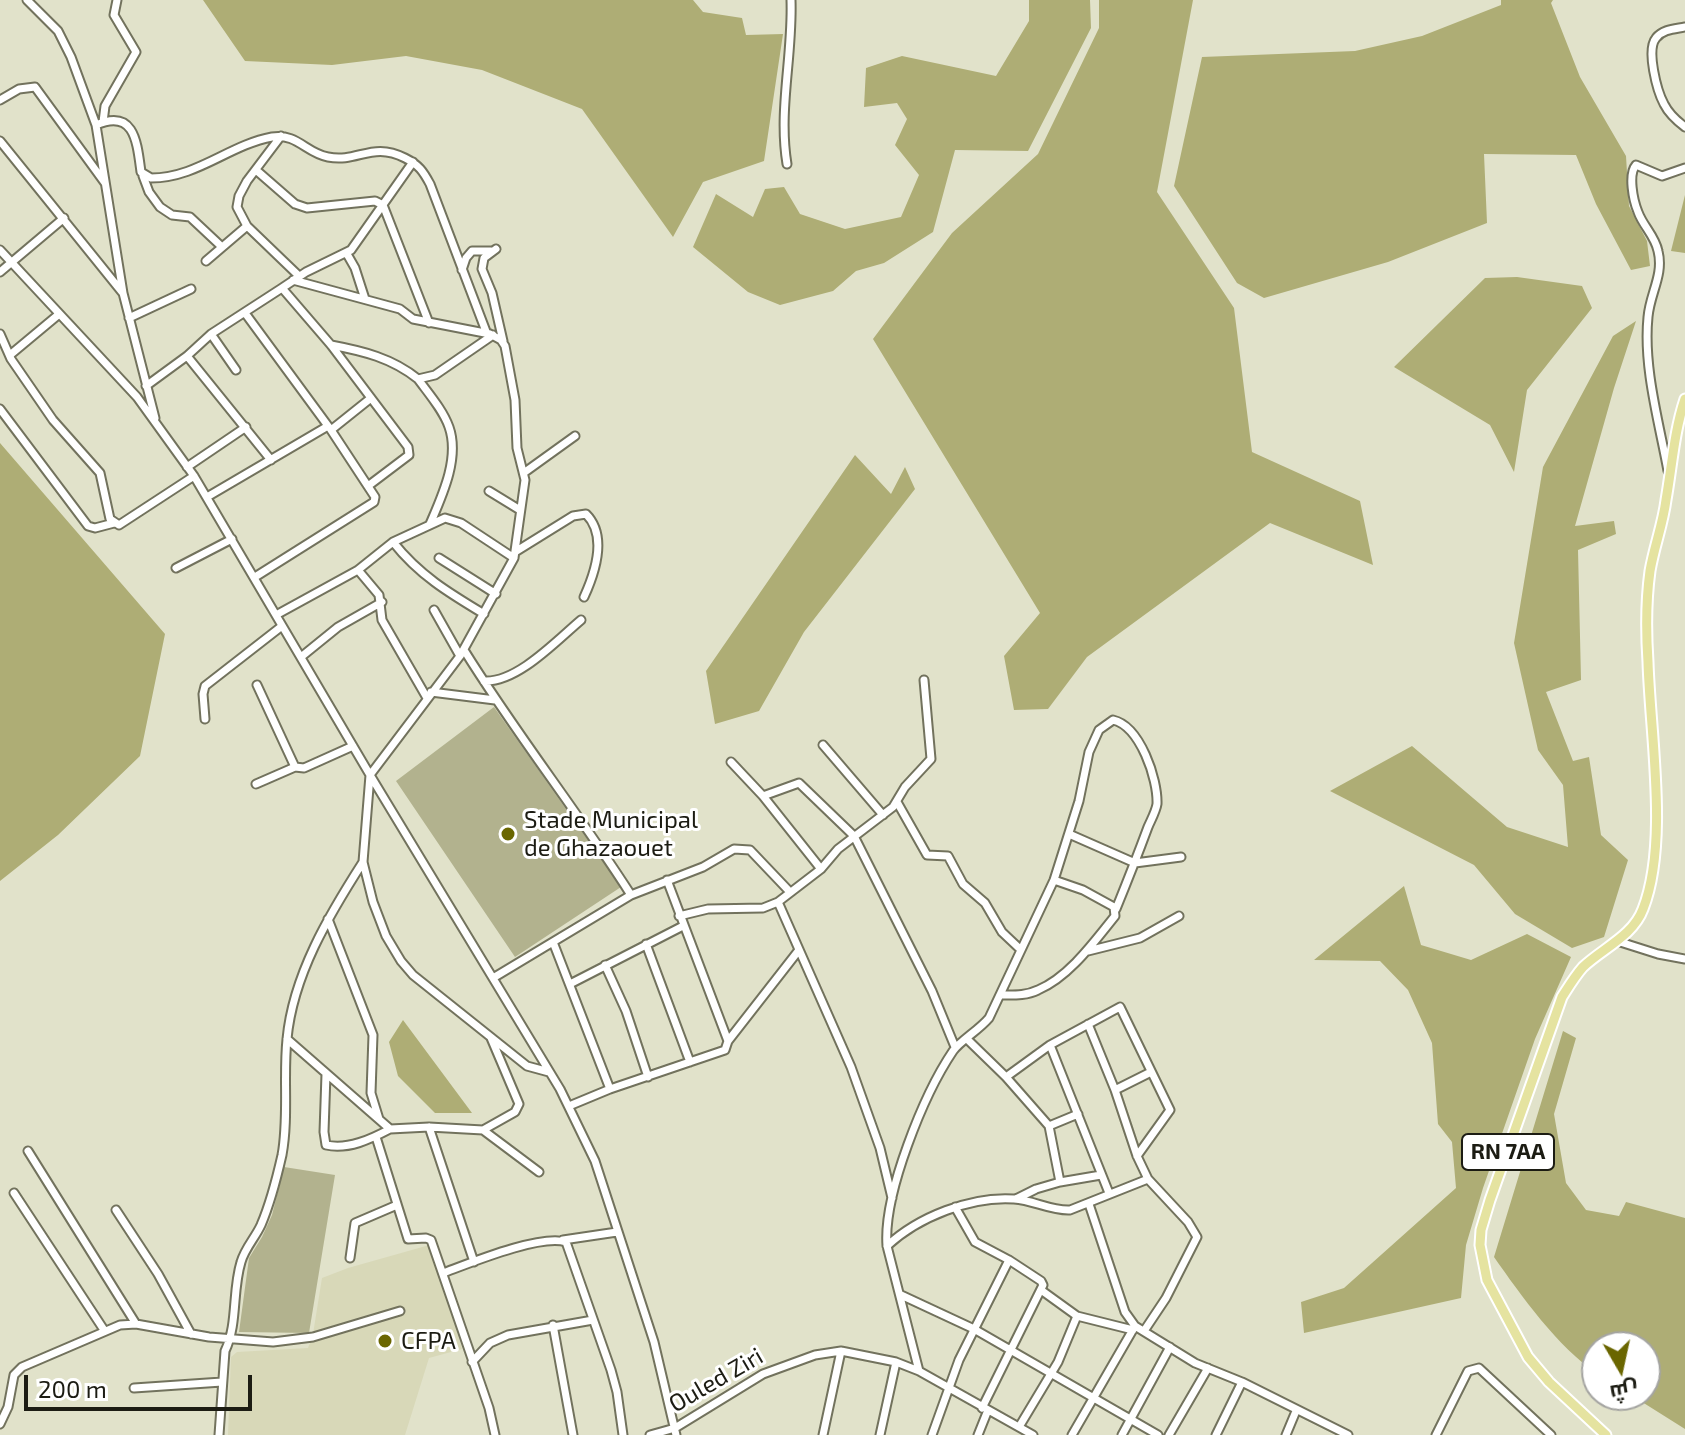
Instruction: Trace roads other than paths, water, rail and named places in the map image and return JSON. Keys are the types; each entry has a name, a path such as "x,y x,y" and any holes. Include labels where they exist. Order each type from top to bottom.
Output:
{"main road":[{"name":"RN 7AA","path":"1606,1435 1549,1382 1528,1357 1487,1280 1480,1237 1562,997 1582,968 1630,930 1643,910 1653,865 1656,805 1647,631 1650,574 1685,399"}],"street":[{"path":"27,0 58,31 100,123 123,293 155,420"},
{"path":"100,123 105,106 136,52 114,15 117,0"},
{"path":"787,164 783,128 792,29 791,0"},
{"path":"1685,27 1667,30 1658,36 1652,44 1652,61 1663,103 1685,127"},
{"path":"0,100 19,89 33,86 107,185"},
{"path":"100,123 117,120 132,131 143,176 149,192 160,207 172,215 190,217 222,247"},
{"path":"143,176 158,178 188,172 246,144 281,136 298,140 327,157 383,150 413,162 423,171 430,184 490,334"},
{"path":"281,136 238,201 238,211 247,226 296,278 400,309 413,319 490,334 503,343"},
{"path":"0,141 123,293"},
{"path":"131,391 187,356 211,334 296,278 347,254 413,162"},
{"path":"91,165 104,170"},
{"path":"1668,473 1649,349 1648,315 1660,274 1659,253 1654,238 1638,213 1632,173 1636,165 1662,176 1685,168"},
{"path":"256,170 295,204 307,208 375,201 383,205 429,323"},
{"path":"0,272 64,218"},
{"path":"206,261 247,226"},
{"path":"0,250 131,391 194,476 569,1106 595,1161 654,1342 676,1432"},
{"path":"462,270 472,251 494,250 482,262 482,269 492,293 503,343 515,400 517,448 525,472 514,555 462,653 370,775 363,862 382,926 401,961 413,975 527,1066 549,1072"},
{"path":"347,254 365,299"},
{"path":"282,288 331,345 408,447 409,455 368,486"},
{"path":"129,318 191,289"},
{"path":"245,313 330,428 375,497 374,502 255,577"},
{"path":"10,355 58,315"},
{"path":"0,334 10,355 53,420 100,473 110,519 114,523 119,525 194,476"},
{"path":"211,334 236,370"},
{"path":"418,379 435,375 490,334"},
{"path":"331,345 354,349 398,364 418,379 449,427 448,472 430,524"},
{"path":"187,356 271,460"},
{"path":"207,497 330,428 371,398"},
{"path":"0,409 88,526 95,528 114,523"},
{"path":"187,467 246,427"},
{"path":"525,472 575,436"},
{"path":"489,491 520,510"},
{"path":"514,555 573,516 586,514 595,522 598,542 591,581 584,597"},
{"path":"276,615 358,570 393,542 430,524 451,518 514,555"},
{"path":"176,568 232,539"},
{"path":"393,542 427,578 484,614"},
{"path":"439,558 496,594"},
{"path":"358,570 379,595 382,620 429,695"},
{"path":"301,657 338,627 382,602"},
{"path":"434,610 549,772 631,895"},
{"path":"484,681 496,682 513,675 581,620"},
{"path":"205,719 205,686 282,626"},
{"path":"679,916 708,909 763,908 778,902 897,802 905,787 931,759 924,680"},
{"path":"257,685 295,767"},
{"path":"429,695 495,700"},
{"path":"919,1371 887,1246 892,1198 926,1103 955,1047 968,1040 987,1021 1054,880 1079,801 1089,752 1099,730 1113,720 1118,721 1134,733 1143,747 1157,804 1115,916 1086,951 1055,980 1040,990 1000,995"},
{"path":"823,745 883,815"},
{"path":"256,784 353,746"},
{"path":"731,762 763,796 821,869"},
{"path":"763,796 799,783 854,836 932,991 955,1047"},
{"path":"897,802 927,855 948,856 963,884 985,903 1002,932 1020,949"},
{"path":"1069,834 1135,863 1181,857"},
{"path":"493,978 631,895 703,867 734,849 745,848 770,869 790,892"},
{"path":"219,1435 225,1351 231,1339 236,1279 242,1258 261,1225 282,1151 287,1039 297,992 328,919 363,862"},
{"path":"667,880 728,1041"},
{"path":"1054,880 1083,890 1116,909"},
{"path":"778,902 822,999 863,1102 880,1148 892,1198"},
{"path":"1086,951 1140,938 1179,916"},
{"path":"328,919 373,1035 371,1093 380,1121"},
{"path":"570,984 683,926"},
{"path":"1617,941 1685,959"},
{"path":"553,942 610,1089"},
{"path":"646,944 690,1062"},
{"path":"569,1106 722,1052 799,950"},
{"path":"605,965 626,1011 648,1077"},
{"path":"1006,1077 1050,1045 1120,1007 1170,1110 1137,1156"},
{"path":"1088,1024 1148,1179 1188,1222 1197,1237 1166,1298 1144,1331"},
{"path":"326,1074 326,1145 353,1144 390,1129 429,1127 483,1130 515,1112 519,1104 490,1037"},
{"path":"287,1039 390,1129"},
{"path":"968,1040 1049,1126 1060,1182"},
{"path":"1050,1045 1109,1193"},
{"path":"1115,1090 1151,1072"},
{"path":"1049,1126 1078,1114"},
{"path":"429,1127 474,1262"},
{"path":"483,1130 539,1172"},
{"path":"376,1137 408,1239 431,1240 489,1408 495,1435"},
{"path":"28,1151 136,1324"},
{"path":"887,1246 921,1220 955,1207 1016,1199 1060,1182 1101,1175"},
{"path":"1016,1199 1060,1210 1089,1204 1148,1179"},
{"path":"14,1193 104,1330"},
{"path":"1089,1204 1125,1312 1134,1328"},
{"path":"350,1258 355,1223 397,1205"},
{"path":"955,1207 975,1242 1041,1281 1041,1290 985,1409 978,1435"},
{"path":"116,1210 158,1274 191,1334"},
{"path":"443,1273 537,1243 617,1232"},
{"path":"563,1240 571,1253 617,1392 623,1435"},
{"path":"932,1435 974,1329 1009,1260"},
{"path":"1041,1290 1077,1316 1144,1331 1208,1368 1348,1435"},
{"path":"901,1295 974,1329 1158,1435"},
{"path":"0,1424 8,1407 14,1375 22,1367 104,1330 136,1324 191,1334 273,1342 313,1337 400,1311"},
{"path":"1022,1431 1077,1316"},
{"path":"472,1362 494,1340 553,1325 593,1320"},
{"path":"553,1325 573,1435"},
{"path":"1072,1435 1134,1328"},
{"path":"1122,1435 1170,1347"},
{"path":"823,1435 841,1351"},
{"name":"Ouled Ziri","path":"650,1435 676,1432 763,1374 815,1355 841,1351 896,1362 919,1371 1033,1435"},
{"path":"880,1435 896,1362"},
{"path":"1169,1435 1208,1368"},
{"path":"1436,1435 1468,1371 1479,1368 1551,1435"},
{"path":"134,1388 222,1382"},
{"path":"1216,1435 1242,1382"},
{"path":"1286,1435 1296,1411"}],"place":[{"name":"Stade Municipal de Ghazaouet","path":"508,834"},
{"name":"CFPA","path":"385,1341"}]}
